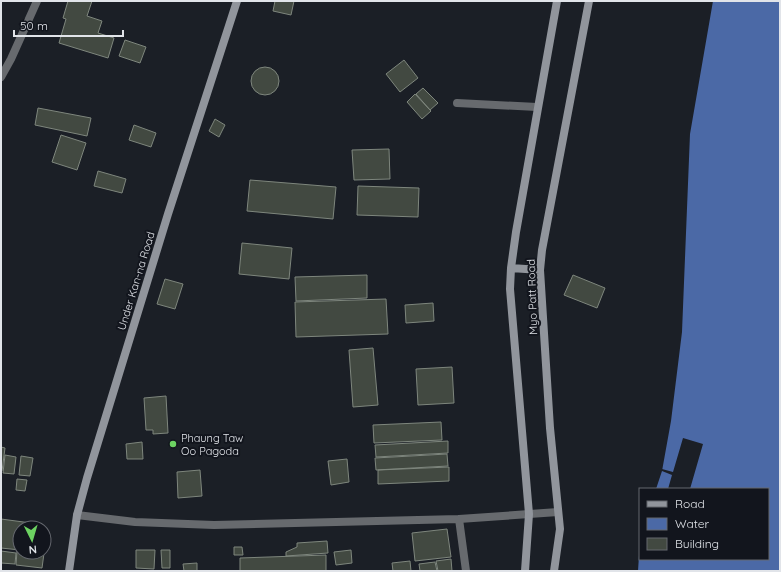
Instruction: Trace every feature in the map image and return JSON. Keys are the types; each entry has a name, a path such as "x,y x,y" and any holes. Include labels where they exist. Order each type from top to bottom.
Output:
{"main road":[{"name":"Under Kan-na Road","path":"69,571 77,515 87,478 168,214 237,1"},
{"name":"Myo Patt Road","path":"525,571 529,514 510,289 511,268 557,1"},
{"name":"Myo Patt Road","path":"554,571 560,529 550,428 540,270 542,250 589,1"},
{"path":"511,268 540,270"}],"street":[{"path":"1,77 38,1"},
{"path":"457,103 538,107"},
{"path":"77,515 135,522 214,525 459,519 558,512"},
{"path":"459,519 466,571"}],"water":[{"path":"713,1 780,1 780,571 638,571 639,556 639,560 769,560 769,488 656,488 662,471 671,421 682,332 690,134"}],"pier":[{"path":"683,438 703,444 690,488 668,488 672,475 662,471 662,469 673,472"}],"building":[{"path":"68,1 92,1 87,16 102,21 98,33 114,38 108,58 59,43 66,19 63,18"},
{"path":"275,1 294,1 291,15 273,11"},
{"path":"125,40 146,47 140,63 119,56"},
{"path":"404,60 418,78 400,92 386,74"},
{"path":"265,67 275,71 279,81 275,91 265,95 255,91 251,81 255,71"},
{"path":"423,88 438,103 430,110 416,94"},
{"path":"415,94 431,111 422,119 407,102"},
{"path":"38,108 91,118 87,136 35,125"},
{"path":"215,119 225,125 219,137 209,131"},
{"path":"134,125 156,133 151,147 129,140"},
{"path":"61,135 86,143 77,170 52,162"},
{"path":"389,149 390,179 354,180 352,150"},
{"path":"98,171 126,179 122,193 94,186"},
{"path":"250,180 336,187 333,219 247,211"},
{"path":"358,186 419,188 418,217 357,215"},
{"path":"242,243 292,248 289,279 239,274"},
{"path":"367,275 367,298 296,301 295,277"},
{"path":"573,275 605,288 597,308 564,295"},
{"path":"165,279 183,284 175,309 157,304"},
{"path":"386,299 388,334 296,337 295,302"},
{"path":"433,303 434,321 406,323 405,305"},
{"path":"373,348 378,405 353,407 349,350"},
{"path":"452,367 454,403 418,405 416,369"},
{"path":"166,396 168,433 153,434 153,430 146,430 144,398"},
{"path":"441,422 442,440 374,443 373,425"},
{"path":"448,441 448,453 376,457 375,445"},
{"path":"142,442 143,459 127,459 126,444"},
{"path":"1,447 5,448 2,471 1,471"},
{"path":"447,454 448,466 376,470 375,458"},
{"path":"5,455 16,457 14,474 3,473"},
{"path":"21,456 33,458 30,476 19,475"},
{"path":"347,459 349,482 331,485 328,461"},
{"path":"449,467 449,481 378,484 378,470"},
{"path":"200,470 202,496 178,498 177,472"},
{"path":"17,479 27,480 25,491 16,490"},
{"path":"1,519 12,520 12,549 1,548"},
{"path":"447,529 451,557 415,561 412,533"},
{"path":"327,541 328,553 286,556 286,552 297,547 297,543"},
{"path":"234,547 242,547 243,555 234,555"},
{"path":"136,550 155,550 154,569 136,568"},
{"path":"161,550 170,550 170,568 162,568"},
{"path":"351,550 352,563 336,565 334,552"},
{"path":"1,551 12,552 12,560 15,560 15,564 1,563"},
{"path":"326,555 326,571 240,571 240,558"},
{"path":"451,559 452,571 438,571 436,561"},
{"path":"16,560 43,560 42,568 16,565"},
{"path":"410,561 411,571 393,571 392,563"},
{"path":"435,562 437,571 420,571 419,564"},
{"path":"197,563 197,571 184,571 183,564"}],"place":[{"name":"Phaung Taw Oo Pagoda","path":"173,444"}]}
